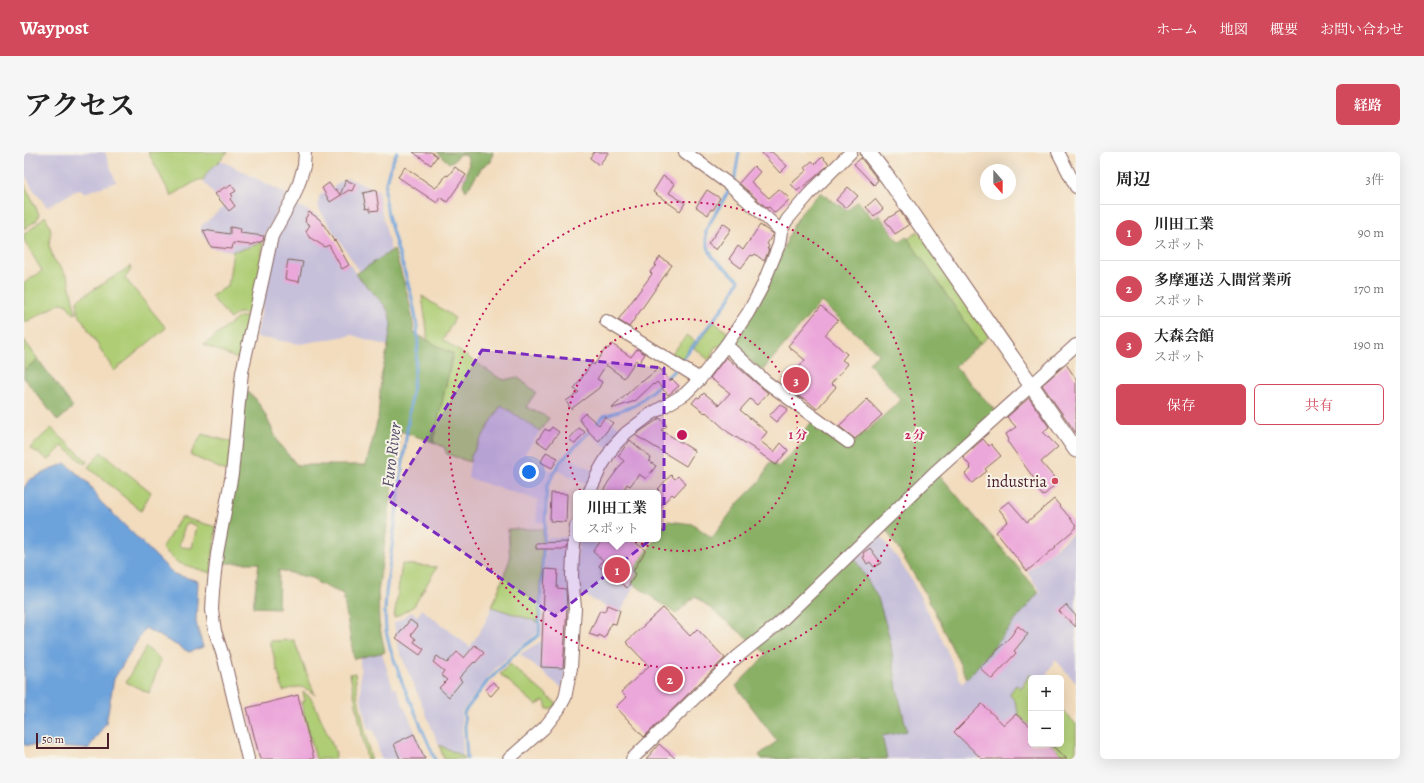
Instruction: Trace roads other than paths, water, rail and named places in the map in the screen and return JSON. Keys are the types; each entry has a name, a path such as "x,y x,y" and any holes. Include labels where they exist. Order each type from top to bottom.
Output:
{"street":[{"path":"248,759 224,659 215,631 212,610 213,591 217,554 232,474 242,372 264,278 272,236 294,196 304,166 305,152"},
{"path":"685,152 730,185 781,231"},
{"path":"590,490 600,469 613,447 626,433 651,414 685,394 700,379 748,313 761,289 778,245 781,231 787,220 809,194 851,152"},
{"path":"868,152 914,215 1076,450"},
{"path":"1063,154 1076,188"},
{"path":"606,321 700,379"},
{"path":"726,345 765,381 848,442"},
{"path":"632,759 737,657 777,625 934,473 1076,345"},
{"path":"509,759 544,728 559,709 565,698 572,663 574,608 572,556 574,542"}],"water":[{"path":"65,463 88,483 100,501 174,574 198,581 196,622 203,647 189,652 145,628 114,679 106,723 88,749 24,745 24,488 29,480"}],"waterway":[{"name":"Furo River","path":"397,152 386,180 386,204 390,224 414,306 418,345 386,593 386,631 390,648 402,682 435,759"},
{"path":"734,183 739,152"},
{"path":"680,363 728,301 739,280 713,258 706,240 706,230 729,190"},
{"path":"665,379 677,368"},
{"path":"595,426 604,416 636,405 661,383"},
{"path":"467,759 465,711 487,682 520,649 539,635 547,486 560,462 591,430"}],"place":[{"name":"大森会館","path":"796,380"},
{"name":"industria","path":"1055,481"},
{"name":"川田工業","path":"617,570"},
{"name":"多摩運送 入間営業所","path":"670,679"}]}
